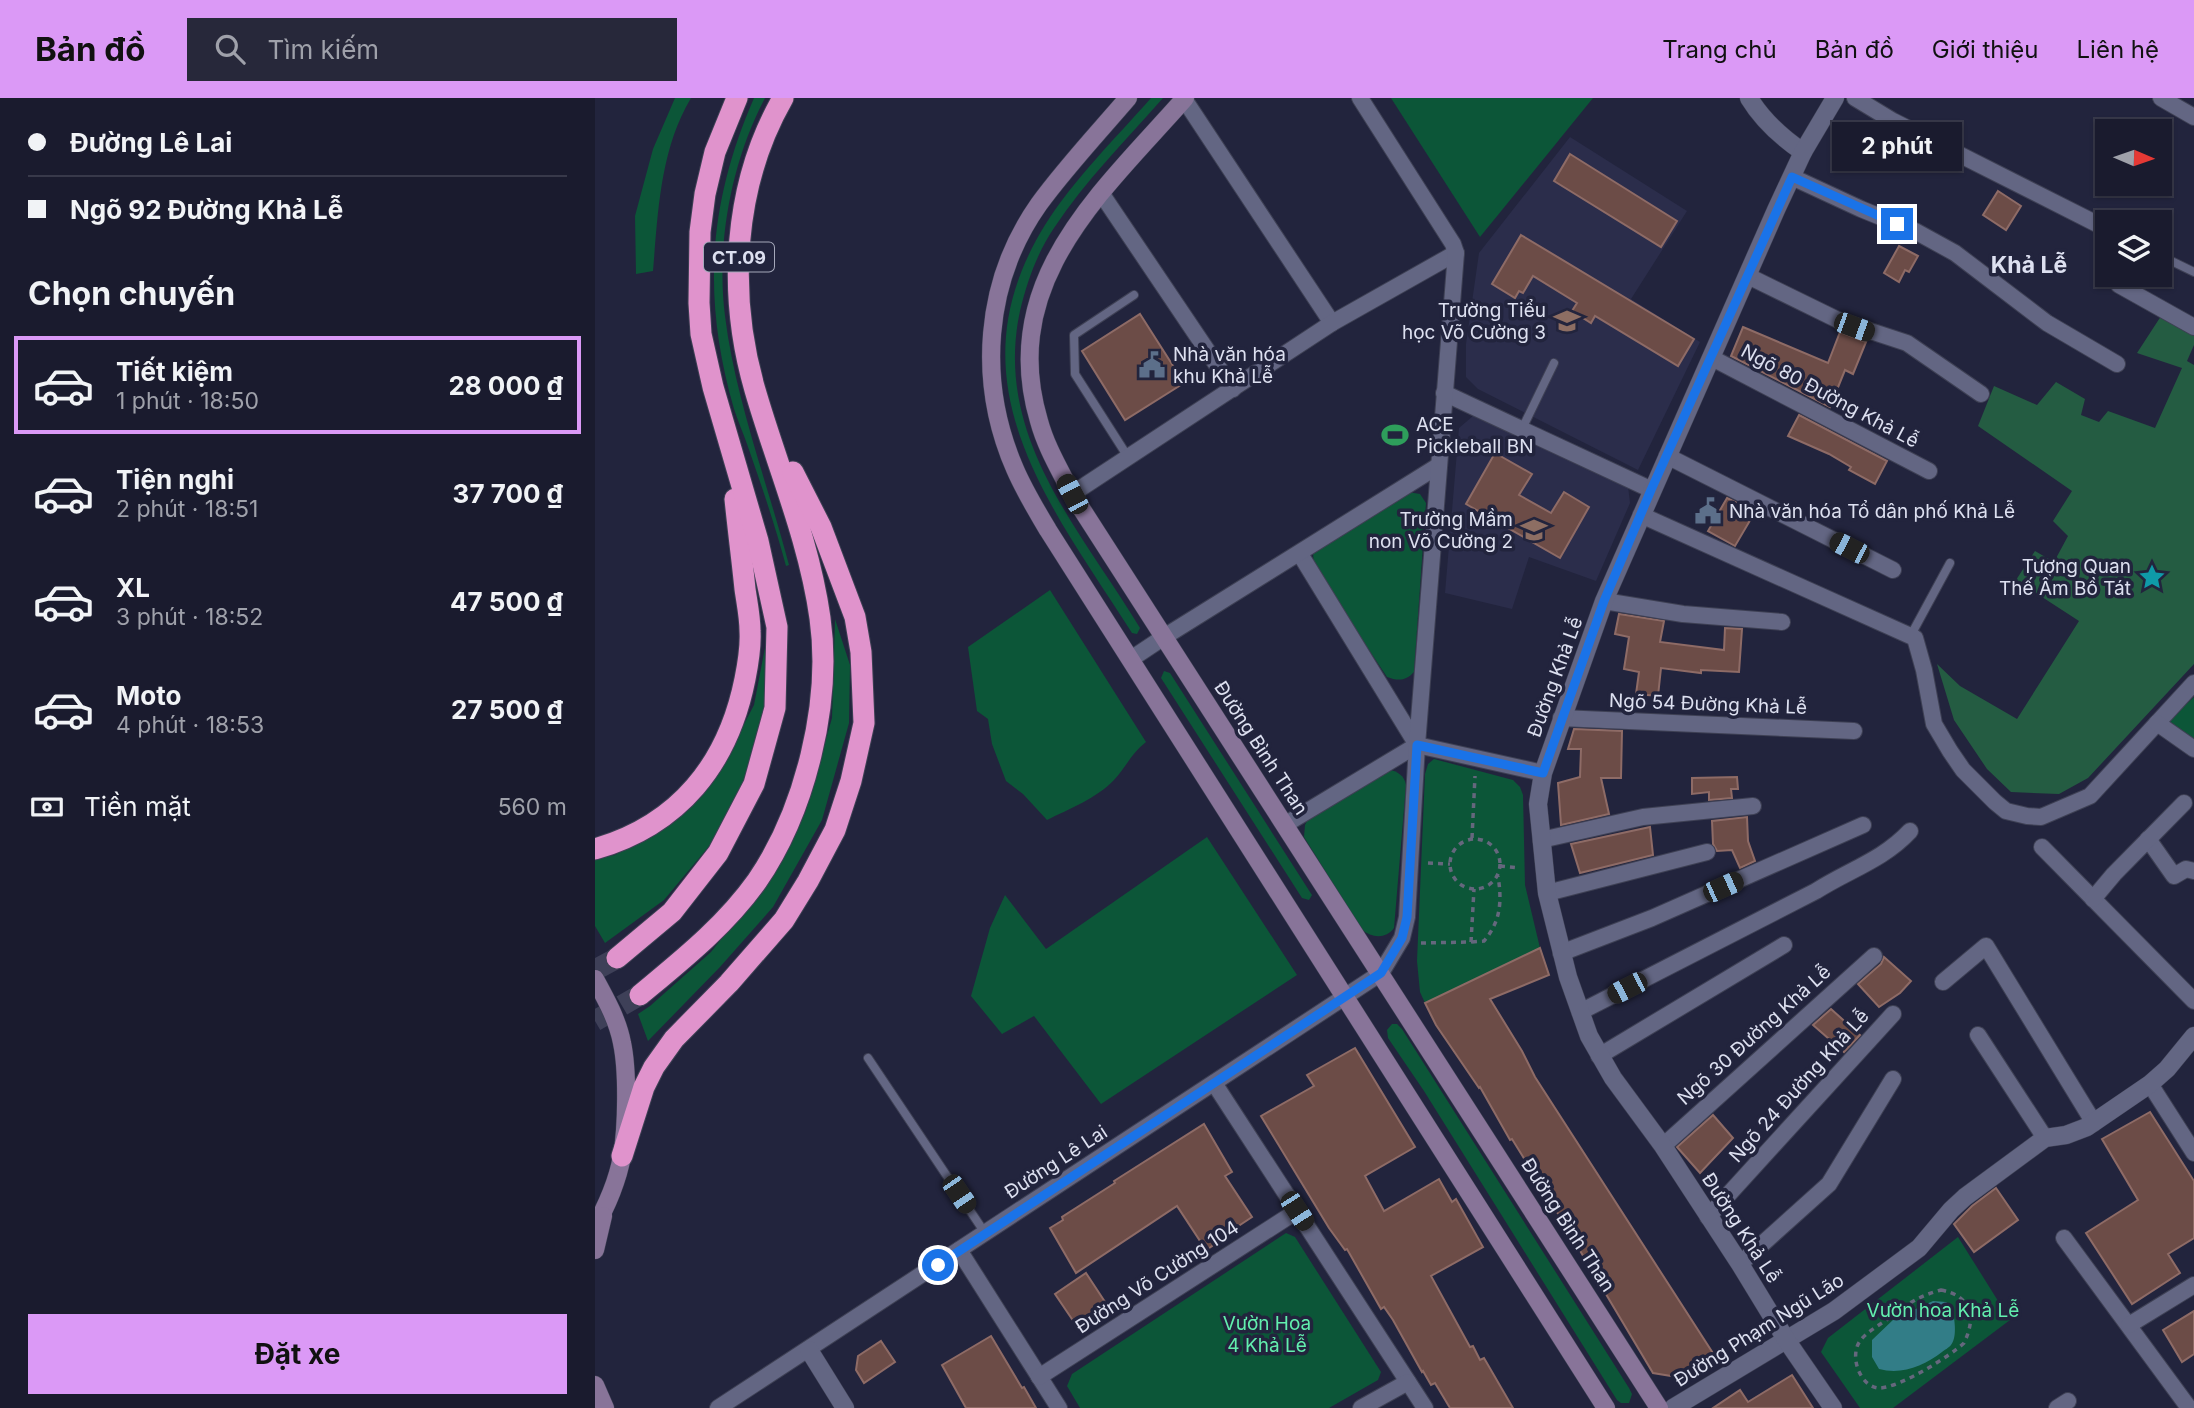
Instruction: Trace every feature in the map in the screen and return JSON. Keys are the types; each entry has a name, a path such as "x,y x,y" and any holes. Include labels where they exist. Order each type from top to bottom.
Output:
{"highway":[{"name":"CT.09","path":"728,445 701,334 699,261 705,194 715,152 737,98"},
{"name":"CT.09","path":"766,421 755,392 741,326 738,286 740,244 753,163 767,126 783,98"},
{"path":"640,995 702,944 757,880 783,834 796,803 815,734 821,701 823,658 820,618 801,530 766,421"},
{"path":"622,1156 644,1087 654,1067 674,1039 772,934 809,881 835,830 851,781 864,723 861,652 855,617 821,527 766,421"},
{"path":"595,849 650,827 683,799 712,767 736,719 748,662 750,632 728,445"},
{"path":"617,958 672,912 718,853 754,784 775,708 777,627 758,541 728,445"}],"main road":[{"path":"1128,98 1038,205 1013,247 994,311 990,360 998,419 1015,469 1048,530 1606,1408"},
{"name":"Đường Bình Than","path":"1184,99 1101,193 1070,232 1051,266 1042,289 1032,334 1031,372 1038,420 1051,454 1072,494 1659,1408"},
{"path":"595,979 608,1001 622,1042 626,1077 622,1156 599,1219 595,1250"},
{"path":"595,1385 605,1408"}],"street":[{"path":"1360,98 1453,244 1456,253 1417,745 1407,917 1402,938 1381,973"},
{"path":"1749,98 1777,133 1803,152"},
{"name":"Đường Khả Lễ","path":"1833,1408 1787,1341 1663,1146 1599,1056 1580,1012 1547,893 1538,804 1543,773 1604,601 1803,152 1835,98"},
{"path":"1855,98 1893,121 2095,223"},
{"path":"2161,98 2194,117"},
{"path":"1184,99 1332,323"},
{"path":"1792,177 1915,231 1955,253 2047,323 2117,364"},
{"path":"1101,193 1234,388"},
{"path":"1072,494 1332,323 1456,253"},
{"path":"1748,276 1840,321 1907,343 1981,394"},
{"path":"2123,287 2194,327"},
{"name":"Ngõ 80 Đường Khả Lễ","path":"1712,358 1929,471"},
{"path":"1444,393 1651,490"},
{"path":"1667,456 1893,570"},
{"path":"1131,659 1439,466"},
{"path":"1641,515 1911,635 1917,643 1934,724 1963,770 2005,811 2042,817 2090,796 2194,683"},
{"path":"1300,554 1417,745"},
{"path":"1604,601 1683,614 1782,622"},
{"name":"Ngõ 54 Đường Khả Lễ","path":"1562,718 1854,731"},
{"path":"2157,723 2194,748"},
{"path":"1286,824 1417,745 1543,773"},
{"path":"2093,899 2184,803"},
{"path":"1541,839 1643,817 1753,806"},
{"path":"1562,953 1652,918 1863,825"},
{"path":"1580,1012 1880,857 1910,831"},
{"path":"2148,839 2175,876 2186,869 2194,870"},
{"path":"2042,847 2194,1001"},
{"path":"1547,893 1707,852"},
{"path":"1599,1056 1784,945"},
{"path":"1943,982 1986,946 2094,1123"},
{"name":"Ngõ 30 Đường Khả Lễ","path":"1663,1146 1874,956"},
{"name":"Đường Lê Lai","path":"718,1408 1381,973"},
{"name":"Ngõ 24 Đường Khả Lễ","path":"1708,1217 1893,1014"},
{"path":"1978,1035 2045,1138"},
{"name":"Đường Phạm Ngũ Lão","path":"1673,1408 1834,1311 1919,1248 1965,1197 2045,1138 2078,1132 2150,1084 2167,1069 2194,1036"},
{"path":"1740,1264 1829,1184 1893,1079"},
{"path":"1214,1083 1425,1408"},
{"path":"2150,1084 2194,1153"},
{"name":"Đường Võ Cường 104","path":"1039,1377 1297,1211"},
{"path":"2064,1238 2189,1408"},
{"path":"959,1250 1059,1408"},
{"path":"2129,1325 2194,1285"},
{"path":"809,1350 845,1408"},
{"path":"1361,1408 1408,1382"}],"lane":[{"path":"2172,261 2194,272"},
{"path":"1128,457 1076,373 1074,335 1134,295"},
{"path":"1523,429 1554,363"},
{"path":"1911,635 1950,563"},
{"path":"868,1058 986,1233"}],"path":[{"path":"1472,839 1476,774"},
{"path":"1422,943 1484,941 1500,911 1500,866 1494,846 1472,839 1457,847 1450,864 1456,880 1465,887 1486,887 1498,876"},
{"path":"1425,863 1450,864"},
{"path":"1500,866 1519,868"},
{"path":"1471,942 1474,889"},
{"path":"1941,1290 1962,1297 1968,1304 1970,1314 1968,1331 1958,1348 1900,1384 1880,1388 1872,1386 1861,1375 1856,1362 1856,1350 1860,1340 1903,1307 1928,1293 1941,1290"}],"shaded area":[{"name":"Trường Tiểu học Võ Cường 3","path":"1570,137 1687,211 1631,299 1700,342 1638,470 1478,389 1466,377 1466,344 1479,253"},
{"path":"2163,313 2194,332 2194,345 2187,361 2194,365 2194,664 2088,778 2059,794 2011,792 1987,769 1954,720 1937,664 1960,686 2017,719 2079,621 2016,580 2035,551 2054,562 2068,536 2053,521 2072,491 1978,426 1994,386 2037,405 2056,382 2085,399 2081,415 2099,422 2108,411 2155,428 2182,368 2137,353"},
{"name":"Trường Mầm non Võ Cường 2","path":"1473,416 1628,486 1630,503 1596,581 1529,557 1512,609 1445,593 1459,428"},
{"path":"1933,1301 1946,1302 1952,1306 1955,1332 1950,1346 1912,1368 1896,1371 1879,1369 1872,1357 1872,1340 1894,1319"}],"green space":[{"path":"675,98 691,98 673,139 662,182 653,271 636,274 635,216 653,149"},
{"path":"754,98 765,98 743,149 735,176 725,233 723,289 736,378 789,565 786,566 763,489 734,409 717,328 714,290 719,214 727,176"},
{"path":"1151,98 1163,98 1079,194 1043,247 1029,279 1020,311 1015,356 1019,399 1030,440 1047,479 1140,628 1137,634 1132,633 1100,585 1042,488 1021,439 1008,389 1006,337 1017,282 1045,225 1082,175"},
{"path":"1391,98 1593,98 1480,237"},
{"path":"1408,492 1420,494 1426,503 1414,672 1405,679 1398,680 1387,677 1314,567 1313,552"},
{"path":"1050,590 1146,742 1107,786 1082,803 1047,820 1023,794 1006,781 992,744 988,719 977,711 968,647"},
{"path":"835,619 850,665 849,723 822,820 773,907 720,967 648,1041 638,1014 711,952 763,886 805,813 832,718"},
{"path":"767,637 767,707 745,780 710,845 664,900 605,943 595,926 595,859 615,855 671,824 718,774 754,705"},
{"path":"1164,671 1170,673 1312,895 1309,900 1302,898 1161,678"},
{"path":"2194,697 2194,745 2168,721"},
{"path":"1434,759 1513,780 1520,787 1523,795 1525,885 1540,948 1425,1003 1420,992 1417,961 1425,774 1428,764"},
{"path":"1388,769 1400,774 1406,785 1394,928 1391,932 1379,936 1362,930 1304,837 1308,819"},
{"path":"1207,837 1297,975 1101,1104 1034,1016 1002,1034 971,996 990,928 1005,895 1046,949"},
{"path":"1392,1024 1397,1024 1402,1029 1629,1388 1632,1394 1629,1403 1617,1400 1388,1038 1387,1030"},
{"name":"Vườn Hoa 4 Khả Lễ","path":"1286,1233 1295,1237 1381,1372 1378,1380 1329,1408 1080,1408 1067,1386 1072,1374"},
{"name":"Vườn hoa Khả Lễ","path":"1958,1237 2010,1320 1893,1408 1860,1408 1821,1352 1828,1338"}],"building":[{"path":"1570,154 1677,221 1661,247 1554,181"},
{"path":"1998,191 2021,206 2006,230 1983,215"},
{"path":"1521,235 1694,339 1678,366 1595,316 1591,323 1572,311 1577,303 1533,276 1523,293 1519,291 1515,298 1492,284"},
{"path":"1899,246 1918,256 1909,272 1905,270 1899,282 1884,273"},
{"path":"1140,314 1184,383 1125,420 1082,351"},
{"path":"1743,327 1828,363 1840,332 1866,342 1853,374 1845,370 1830,407 1731,356"},
{"path":"1799,415 1887,461 1875,484 1849,470 1851,467 1829,454 1788,436"},
{"path":"1495,453 1532,474 1519,495 1551,513 1564,492 1589,507 1560,558 1466,504"},
{"path":"1727,498 1755,512 1735,546 1708,531"},
{"path":"1619,614 1664,621 1660,642 1724,650 1725,628 1742,629 1739,672 1701,670 1701,673 1661,668 1658,696 1636,694 1639,672 1624,669 1629,637 1615,634"},
{"path":"1574,729 1622,731 1621,778 1601,778 1609,814 1561,825 1558,783 1580,777 1581,749 1568,749"},
{"path":"1737,777 1738,789 1731,789 1732,798 1709,800 1709,792 1692,794 1692,778"},
{"path":"1747,817 1748,841 1755,861 1740,868 1732,850 1717,851 1713,844 1712,821"},
{"path":"1650,827 1653,855 1580,873 1571,844"},
{"path":"1540,948 1549,975 1490,999 1535,1077 1718,1361 1689,1379 1653,1373 1548,1197 1512,1139 1510,1140 1480,1087 1436,1025 1425,1003"},
{"path":"1884,957 1911,981 1900,993 1879,1007 1858,984 1881,964"},
{"path":"1831,1009 1860,1035 1844,1052 1813,1025"},
{"path":"1355,1048 1415,1147 1365,1176 1384,1211 1439,1179 1452,1202 1456,1199 1483,1247 1431,1276 1470,1347 1473,1346 1480,1360 1484,1358 1513,1408 1450,1408 1435,1383 1431,1385 1422,1372 1384,1307 1381,1309 1347,1249 1345,1250 1329,1228 1261,1116 1314,1086 1307,1075"},
{"path":"2150,1112 2194,1181 2194,1238 2168,1254 2180,1273 2132,1304 2086,1233 2138,1200 2102,1139"},
{"path":"1713,1115 1733,1138 1700,1173 1677,1147"},
{"path":"1204,1124 1232,1172 1225,1176 1252,1217 1206,1250 1177,1206 1076,1273 1050,1228 1063,1220 1062,1217 1115,1183 1114,1181"},
{"path":"1996,1188 2018,1220 1974,1252 1954,1224"},
{"path":"1086,1273 1111,1311 1080,1331 1055,1294"},
{"path":"2194,1311 2194,1354 2182,1362 2163,1330"},
{"path":"991,1336 1036,1408 966,1408 942,1365"},
{"path":"881,1341 895,1362 864,1383 856,1370 858,1356"},
{"path":"1792,1375 1813,1408 1713,1408 1740,1390 1748,1402"}],"tunnel":[{"path":"595,970 617,958"},
{"path":"595,1021 640,995"}],"place":[{"name":"Trường Tiểu học Võ Cường 3","path":"1567,321"},
{"name":"Nhà văn hóa khu Khả Lễ","path":"1152,365"},
{"name":"ACE Pickleball BN","path":"1395,435"},
{"name":"Nhà văn hóa Tổ dân phố Khả Lễ","path":"1708,511"},
{"name":"Trường Mầm non Võ Cường 2","path":"1534,530"},
{"name":"Tượng Quan Thế Âm Bồ Tát","path":"2152,577"}],"district":[{"name":"Khả Lễ","path":"2029,265"}],"route":[{"path":"938,1265 1381,973 1402,938 1407,917 1417,745 1543,773 1604,601 1792,177 1897,224"}]}
